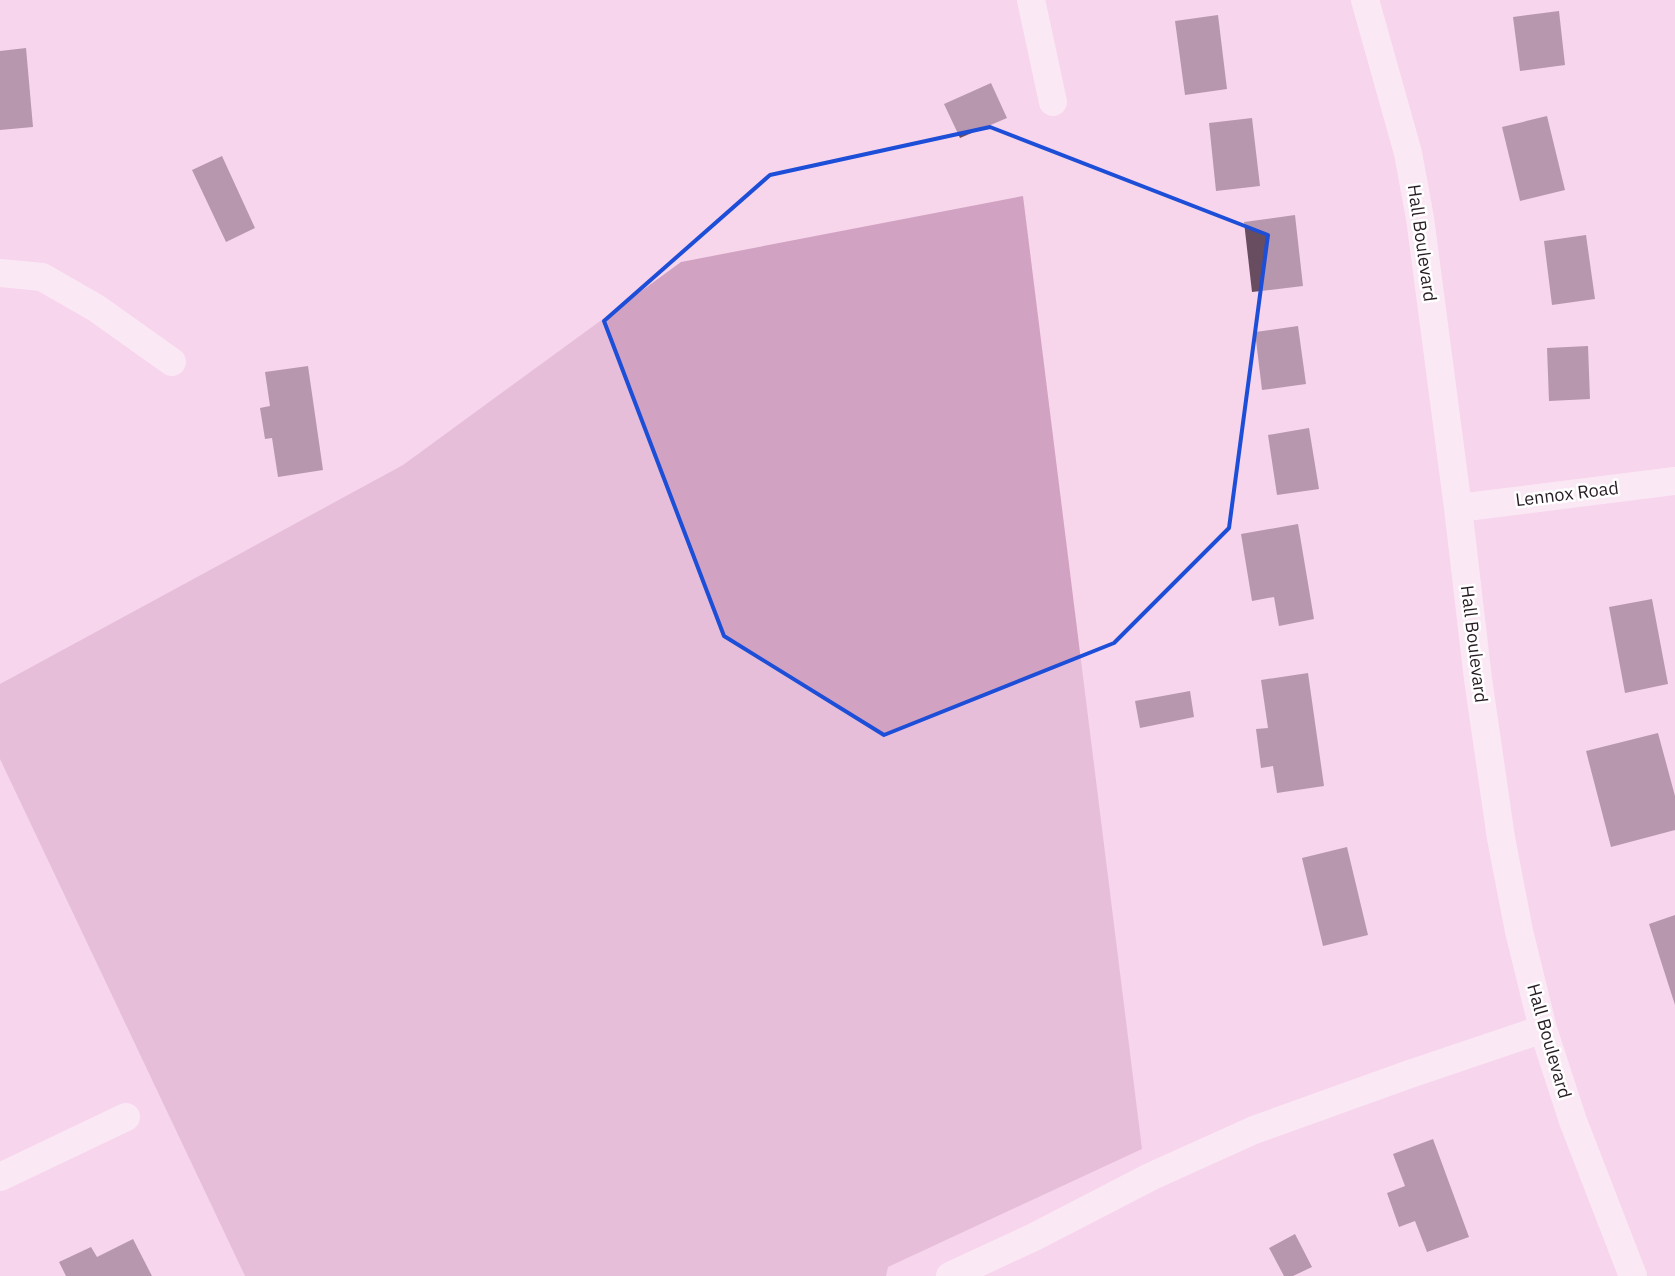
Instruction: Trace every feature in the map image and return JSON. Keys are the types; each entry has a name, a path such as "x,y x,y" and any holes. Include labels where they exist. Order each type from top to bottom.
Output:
{"street":[{"path":"1031,0 1053,102"},
{"name":"Hall Boulevard","path":"1365,0 1410,163 1420,218 1458,508 1478,679 1501,838 1519,931 1543,1029 1573,1121 1634,1276"},
{"path":"0,273 42,277 96,308 172,362"},
{"name":"Lennox Road","path":"1458,508 1675,481"},
{"path":"950,1276 1034,1237 1152,1176 1254,1130 1543,1029"},
{"path":"0,1177 126,1117"}],"highlighted area":[{"path":"990,127 1268,235 1229,528 1114,643 884,735 724,636 604,321 770,175"}],"shaded area":[{"path":"1023,196 1142,1149 888,1267 886,1276 245,1276 0,759 0,684 403,465 681,262"}],"building":[{"path":"1559,11 1565,65 1520,71 1513,17"},
{"path":"1218,15 1227,89 1185,95 1175,21"},
{"path":"26,48 33,127 0,130 0,51"},
{"path":"991,83 1007,118 960,138 944,104"},
{"path":"1547,116 1565,190 1520,201 1502,127"},
{"path":"1252,118 1260,186 1216,191 1209,123"},
{"path":"222,156 255,228 226,242 192,170"},
{"path":"1295,215 1303,286 1252,292 1244,222"},
{"path":"1586,235 1595,299 1552,305 1544,241"},
{"path":"1298,326 1306,384 1262,390 1255,332"},
{"path":"1588,346 1590,399 1549,401 1547,348"},
{"path":"308,366 323,470 278,477 272,438 265,439 260,408 270,406 265,372"},
{"path":"1309,428 1319,489 1277,495 1268,435"},
{"path":"1298,524 1314,619 1279,626 1274,597 1252,601 1241,534"},
{"path":"1652,599 1668,684 1625,693 1609,607"},
{"path":"1308,673 1324,786 1277,793 1273,766 1261,768 1256,729 1268,728 1261,680"},
{"path":"1190,691 1194,717 1140,728 1135,701"},
{"path":"1658,733 1675,796 1675,830 1611,847 1586,751"},
{"path":"1347,847 1368,935 1323,946 1302,858"},
{"path":"1675,915 1675,1005 1649,924"},
{"path":"1433,1139 1469,1237 1427,1252 1415,1221 1399,1227 1387,1193 1405,1186 1393,1154"},
{"path":"1295,1234 1312,1267 1293,1276 1284,1276 1269,1248"},
{"path":"133,1239 152,1276 66,1276 59,1262 91,1247 97,1257"}]}
